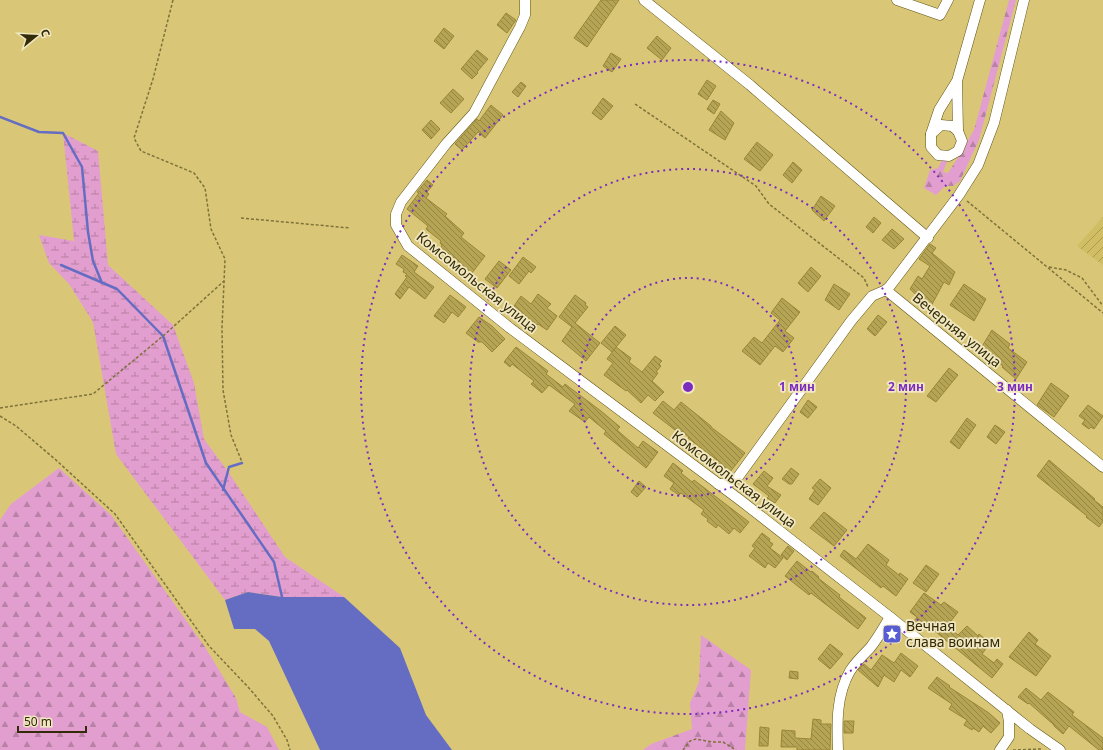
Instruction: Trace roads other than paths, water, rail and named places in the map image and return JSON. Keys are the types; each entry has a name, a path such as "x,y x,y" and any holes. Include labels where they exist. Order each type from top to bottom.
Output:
{"street":[{"name":"Комсомольская улица","path":"526,0 524,15 520,27 474,113 446,144 401,202 396,214 396,225 408,246 510,328 740,500 1030,729 1060,750"},
{"path":"644,0 750,85 928,238"},
{"path":"897,0 940,15 948,0"},
{"path":"956,81 958,131 962,141 958,151 949,156 938,155 931,147 931,134 939,110 956,81 980,0"},
{"path":"718,484 728,484 738,477 851,321 872,296 886,290 890,286 928,238 959,195 978,165 994,122 1024,0"},
{"path":"931,134 941,126 952,126 958,131"},
{"name":"Вечерняя улица","path":"886,290 1103,467"},
{"path":"738,477 737,486 740,500"},
{"path":"838,750 837,725 841,693 846,678 851,669 871,646 890,617"},
{"path":"1007,710 1009,737"},
{"path":"1000,750 1009,737 1017,731 1030,729"}],"water":[{"path":"248,592 282,597 344,597 400,648 426,715 452,750 320,750 269,641 255,629 234,629 225,600"}],"waterway":[{"path":"0,117 39,132 63,133 82,167 88,232 93,261 102,283"},
{"path":"61,265 117,289 163,336 206,463 274,562 282,597"},
{"path":"223,490 229,467 242,463"}],"place":[{"name":"Вечная слава воинам","path":"892,634"}]}
